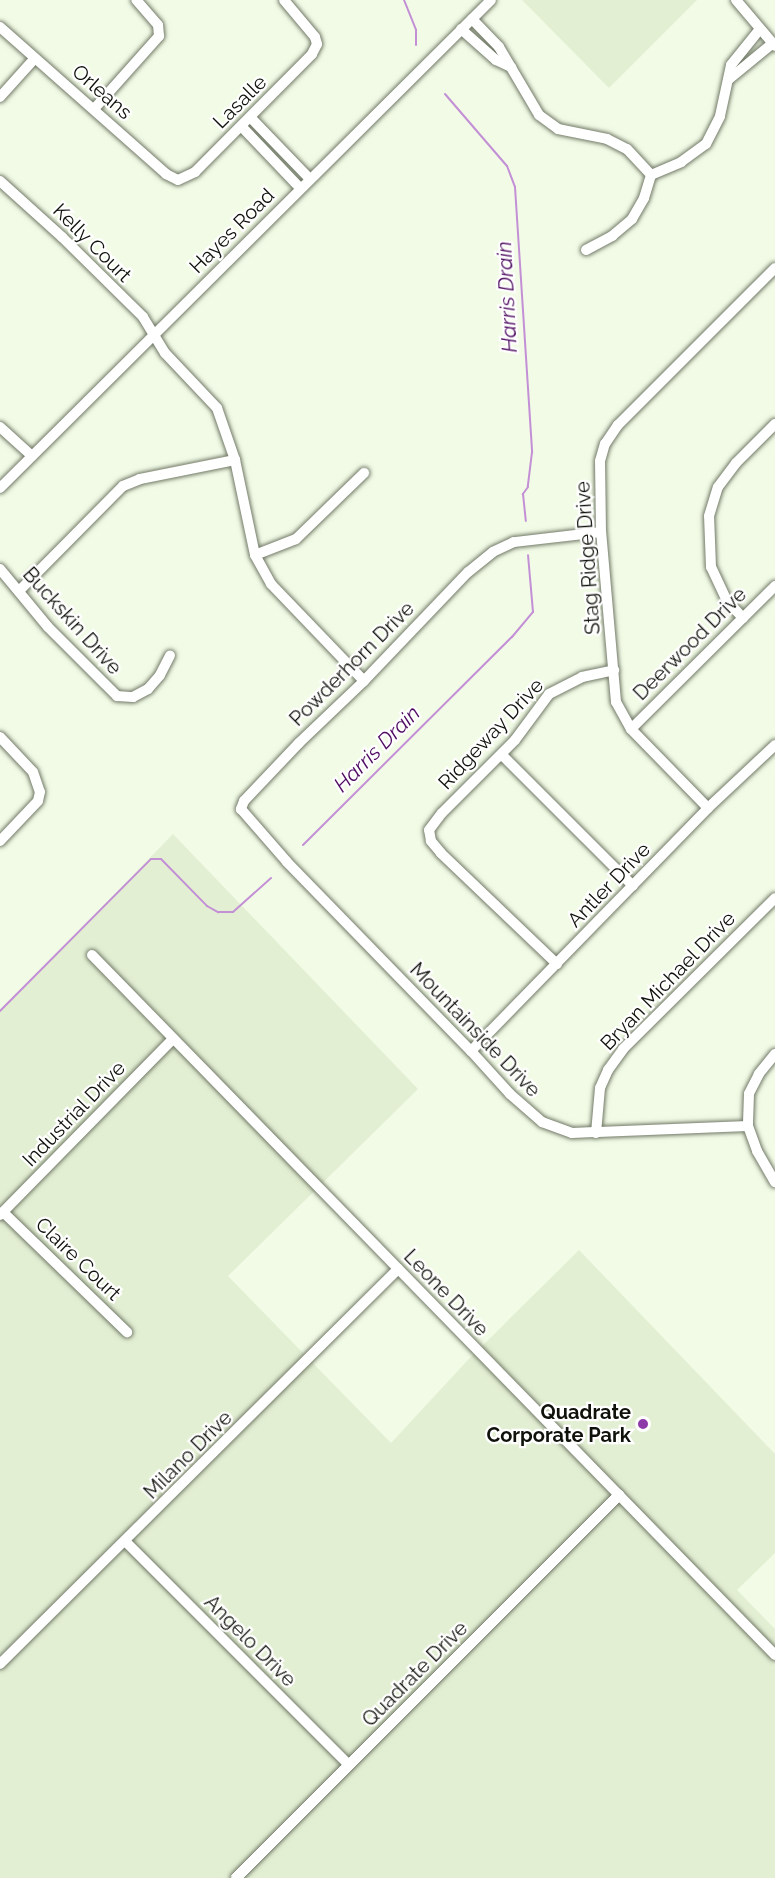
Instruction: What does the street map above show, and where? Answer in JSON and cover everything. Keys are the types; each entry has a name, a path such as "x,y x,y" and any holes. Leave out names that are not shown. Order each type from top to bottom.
{"street":[{"path":"94,109 159,36 158,25 136,0"},
{"name":"Lasalle","path":"181,180 195,172 242,127 308,59 317,44 310,29 284,0"},
{"name":"Hayes Road","path":"0,488 491,0"},
{"path":"728,80 774,45 736,0"},
{"path":"472,18 499,47 539,115 558,129 607,139 627,149 651,175"},
{"name":"Orleans","path":"0,27 166,174 175,180 181,180"},
{"path":"461,29 495,60 511,68"},
{"path":"586,250 612,236 632,219 644,198 651,175 681,162 706,144 720,116 731,64 760,29"},
{"path":"0,97 35,58"},
{"path":"250,118 310,179"},
{"path":"242,127 300,188"},
{"name":"Kelly Court","path":"0,180 62,237 142,317 165,352 217,408 235,460 255,555 271,584 364,681"},
{"name":"Stag Ridge Drive","path":"708,808 630,729 616,702 601,532 600,461 618,425 775,268"},
{"path":"743,618 727,601 711,567 709,516 718,487 730,471 775,424"},
{"path":"0,427 32,456"},
{"path":"20,590 123,486 140,479 235,460"},
{"path":"255,555 296,539 364,473"},
{"name":"Powderhorn Drive","path":"314,889 241,809 244,801 291,751 364,681 468,572 493,552 514,542 601,532"},
{"name":"Buckskin Drive","path":"0,569 20,590 48,627 117,696 133,698 148,689 170,655"},
{"name":"Deerwood Drive","path":"630,729 775,586"},
{"name":"Ridgeway Drive","path":"557,964 441,853 431,841 429,830 432,823 502,754 549,694 582,677 614,670"},
{"path":"0,737 33,772 40,792 38,801 0,841"},
{"name":"Antler Drive","path":"471,1051 708,808 774,749"},
{"path":"502,754 633,886"},
{"name":"Mountainside Drive","path":"314,889 510,1094 542,1122 572,1133 748,1126"},
{"name":"Bryan Michael Drive","path":"596,1133 600,1088 608,1070 623,1048 775,898"},
{"name":"Leone Drive","path":"92,955 775,1656"},
{"name":"Industrial Drive","path":"2,1213 173,1039"},
{"path":"775,1054 759,1074 749,1094 748,1126 757,1151 775,1182"},
{"name":"Claire Court","path":"2,1213 127,1332"},
{"name":"Milano Drive","path":"0,1664 126,1542 398,1269"},
{"name":"Quadrate Drive","path":"236,1878 619,1496"},
{"name":"Angelo Drive","path":"126,1542 349,1765"}],"shaded area":[{"path":"522,0 697,0 609,88"},
{"path":"173,834 418,1089 228,1276 391,1443 466,1362 579,1250 775,1454 775,1553 737,1590 775,1629 775,1878 0,1878 0,1012"}],"waterway":[{"name":"Harris Drain","path":"404,0 416,30 416,45"},
{"name":"Harris Drain","path":"445,94 507,166 515,187 532,452 528,487 523,494 526,521"},
{"name":"Harris Drain","path":"303,845 512,637 533,612 528,555"},
{"name":"Harris Drain","path":"0,1011 151,859 161,859 207,906 218,912 233,912 271,878"}],"place":[{"name":"Quadrate Corporate Park","path":"643,1424"}]}
